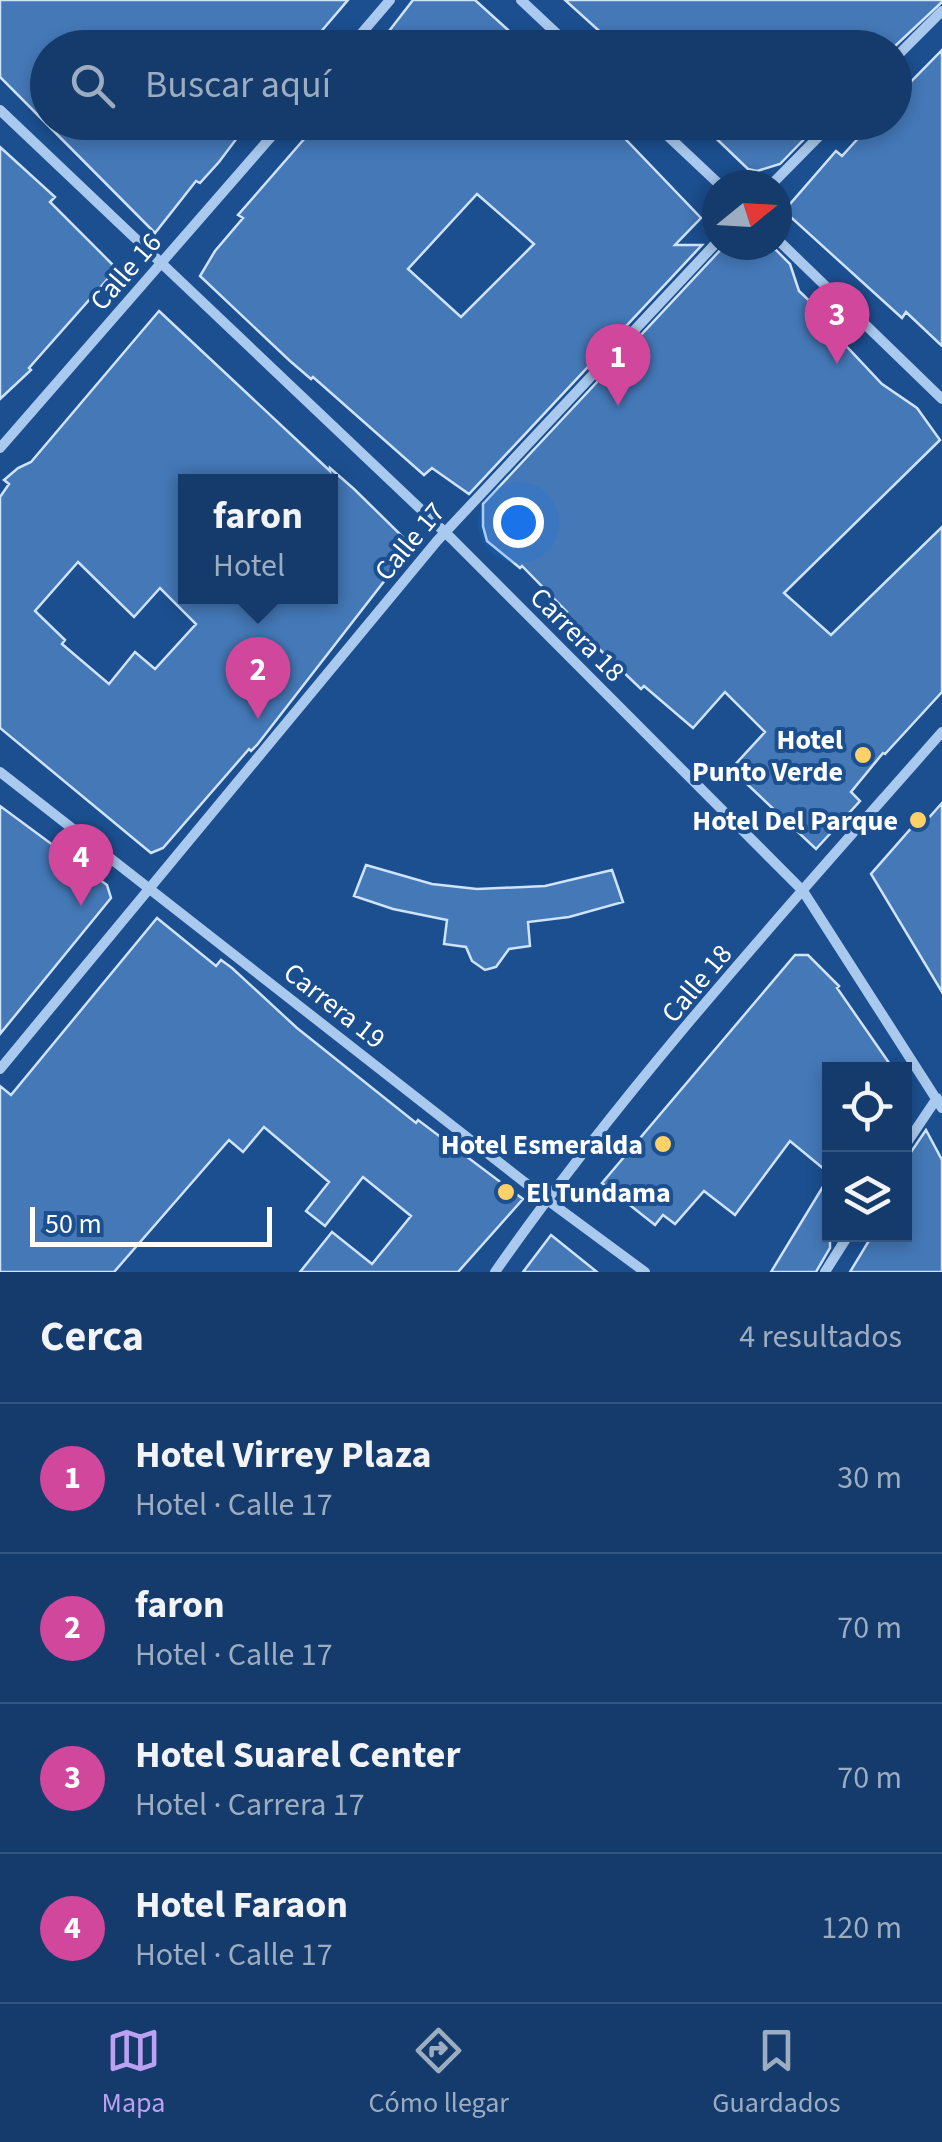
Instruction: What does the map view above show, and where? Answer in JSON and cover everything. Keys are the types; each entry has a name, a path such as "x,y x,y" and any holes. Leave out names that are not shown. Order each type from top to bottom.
{"street":[{"path":"364,30 390,0"},
{"path":"520,0 552,30"},
{"path":"912,42 942,11"},
{"name":"Carrera 18","path":"0,110 30,139"},
{"name":"Carrera 18","path":"31,140 444,532 803,891 939,1103"},
{"name":"Calle 16","path":"0,448 268,140"},
{"path":"672,140 704,170"},
{"path":"786,170 815,140"},
{"path":"792,254 942,399"},
{"name":"Calle 17","path":"0,1069 444,532 702,258"},
{"name":"Calle 18","path":"495,1272 546,1199 803,891 942,732"},
{"name":"Carrera 19","path":"0,772 645,1272"},
{"path":"912,1138 939,1103"},
{"path":"825,1272 844,1242"}],"building":[{"path":"0,0 348,0 322,30 30,30 30,107 0,77"},
{"path":"413,0 475,0 508,30 390,30"},
{"path":"565,0 942,0 912,30 598,30"},
{"path":"942,50 942,346 906,312 902,318 792,218 792,202 836,151 842,156 857,140 912,140 912,81"},
{"path":"63,140 236,140 200,183 196,181 155,233"},
{"path":"303,140 626,140 701,218 675,245 702,245 469,494 432,468 424,475 290,361 200,276 243,218 238,215","holes":["477,194 534,244 461,317 408,269"]},
{"path":"718,140 803,140 780,164 752,170"},
{"path":"0,147 55,197 50,202 112,264 112,274 31,370 0,399"},
{"path":"711,260 786,260 799,291 838,328 835,334 882,384 917,408 940,440 784,593 831,635 942,527 942,692 851,792 860,801 816,849 731,769 765,732 725,692 693,728 644,686 641,689 564,615 567,612 522,566 487,541 483,504"},
{"path":"159,311 337,474 178,474 178,604 338,604 338,475 405,539 406,553 257,745 249,749 163,848 151,853 0,728 0,497 9,484 4,480 31,462","holes":["78,562 134,617 160,588 196,624 155,669 135,652 109,684 62,644 65,640 35,611"]},
{"path":"942,803 942,992 871,874 921,817 925,822"},
{"path":"0,806 107,885 111,898 0,1034"},
{"path":"366,865 432,884 477,889 545,886 612,870 623,902 569,917 528,922 530,946 509,949 496,967 485,970 472,961 466,947 444,944 447,920 354,896"},
{"path":"157,918 216,966 221,960 232,968 297,1028 416,1123 418,1120 523,1199 458,1272 300,1272 332,1232 372,1264 411,1216 363,1177 325,1226 306,1211 329,1182 264,1127 243,1152 229,1140 114,1272 0,1272 0,1086 11,1095"},
{"path":"795,955 808,955 839,986 888,1062 822,1062 822,1167 790,1141 735,1215 704,1191 675,1224 663,1215 655,1225 602,1183"},
{"path":"926,1130 942,1160 942,1272 850,1272 868,1242 912,1242 912,1151"},
{"path":"822,1188 822,1242 830,1242 830,1248 816,1272 771,1272"},
{"path":"551,1235 597,1272 523,1272"}],"place":[{"name":"Hotel Suarel Center","path":"837,364"},
{"name":"Hotel Virrey Plaza","path":"618,406"},
{"name":"faron","path":"258,719"},
{"name":"Hotel Punto Verde","path":"863,755"},
{"name":"Hotel Del Parque","path":"918,820"},
{"name":"Hotel Faraon","path":"81,906"},
{"name":"Hotel Esmeralda","path":"663,1144"},
{"name":"El Tundama","path":"506,1192"}]}
